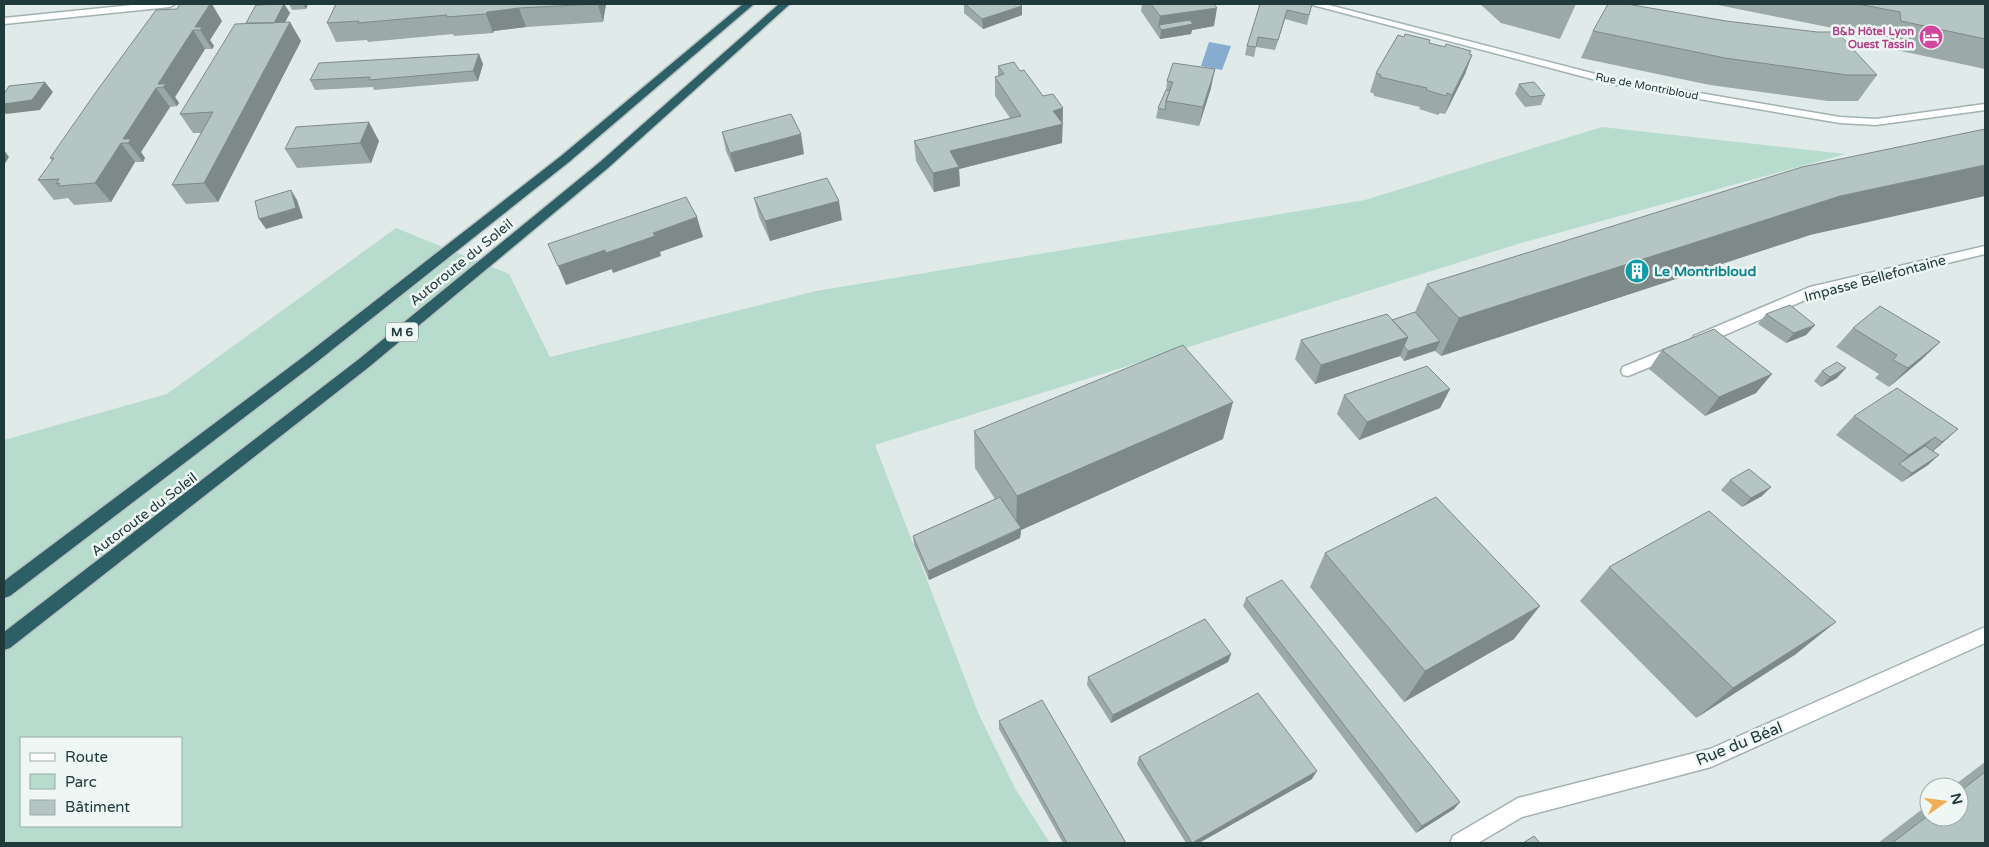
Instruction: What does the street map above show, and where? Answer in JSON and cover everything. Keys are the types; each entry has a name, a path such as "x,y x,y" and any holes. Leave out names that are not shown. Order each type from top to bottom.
{"highway":[{"name":"Autoroute du Soleil","path":"4,590 308,360 565,160 749,4"},
{"name":"Autoroute du Soleil","path":"4,642 214,481 386,345 604,165 785,4"}],"street":[{"path":"4,21 170,4"},
{"name":"Rue de Montribloud","path":"1314,4 1611,82 1840,120 1876,122 1985,107"},
{"name":"Impasse Bellefontaine","path":"1628,371 1815,290 1985,250"},
{"name":"Rue du Béal","path":"1460,843 1518,808 1711,758 1985,635"}],"green space":[{"path":"1602,127 1846,154 1521,243 875,445 979,715 1016,790 1050,843 4,843 4,440 167,394 396,228 509,274 550,357 816,291 1365,200"}],"water":[{"path":"1209,42 1231,46 1222,70 1201,66"}],"building":[{"path":"180,4 210,4 195,27 202,27 200,30 193,30 158,84 166,84 163,87 156,88 123,139 131,139 128,143 121,143 95,183 58,186 60,183 56,184 59,179 38,180 54,158 50,158 156,10 177,9"},
{"path":"284,4 274,23 246,23 256,5"},
{"path":"336,4 597,4 519,8 487,12 486,14 446,17 447,15 358,23 359,21 327,23"},
{"path":"965,4 1020,4 1022,6 982,19"},
{"path":"1151,4 1214,4 1217,8 1160,16"},
{"path":"1260,4 1312,4 1309,15 1287,10 1278,40 1258,37 1256,47 1247,46"},
{"path":"1608,4 1627,4 1726,21 1817,32 1837,32 1877,75 1847,75 1725,58 1593,31"},
{"path":"1858,4 1985,4 1985,39 1901,21 1900,12"},
{"path":"1190,20 1193,24 1161,30 1159,25"},
{"path":"290,22 204,183 172,185 213,112 180,114 235,24"},
{"path":"1405,34 1430,40 1429,43 1445,47 1446,44 1471,51 1469,54 1472,55 1452,95 1447,93 1446,96 1426,90 1427,88 1380,77 1381,75 1376,73 1398,35 1404,37"},
{"path":"479,54 473,71 369,80 370,77 310,80 319,63"},
{"path":"1014,62 1020,71 1024,70 1043,96 1053,94 1063,108 1053,111 1063,124 950,151 959,167 933,173 914,141 1021,116 995,77 1004,74 998,66"},
{"path":"1173,63 1215,69 1203,107 1166,101 1173,82 1167,81"},
{"path":"45,82 32,100 4,104 4,94 9,86"},
{"path":"1534,82 1545,95 1530,97 1519,84"},
{"path":"1166,90 1170,90 1165,110 1158,108"},
{"path":"791,114 801,134 730,153 722,132"},
{"path":"369,122 360,143 285,149 296,127"},
{"path":"1985,129 1985,165 1840,196 1459,318 1427,284 1802,167"},
{"path":"827,178 839,201 765,221 754,198"},
{"path":"291,190 296,208 259,219 255,201"},
{"path":"686,197 697,217 653,233 655,236 606,253 605,250 558,266 548,244"},
{"path":"1790,305 1815,325 1794,333 1766,314"},
{"path":"1880,306 1940,342 1908,368 1893,360 1897,355 1853,328"},
{"path":"1415,312 1440,341 1408,351 1404,346 1408,337 1392,320"},
{"path":"1387,314 1408,337 1321,365 1301,340"},
{"path":"1714,329 1772,374 1719,397 1662,350"},
{"path":"1183,345 1233,402 1017,496 974,431"},
{"path":"1837,362 1846,368 1830,377 1822,371"},
{"path":"1427,366 1450,389 1367,422 1344,395"},
{"path":"1897,388 1958,429 1942,442 1935,437 1909,455 1854,416"},
{"path":"1925,446 1939,455 1912,473 1899,464"},
{"path":"1749,469 1771,487 1751,498 1730,480"},
{"path":"1000,497 1021,528 928,571 913,536"},
{"path":"1436,497 1540,606 1425,671 1325,553"},
{"path":"1709,511 1836,622 1733,688 1609,567"},
{"path":"1282,580 1460,802 1422,826 1246,598"},
{"path":"1205,619 1231,654 1113,715 1088,677"},
{"path":"1258,693 1317,771 1192,843 1139,757"},
{"path":"1042,700 1126,843 1067,843 999,721"},
{"path":"1985,772 1985,843 1892,843 1919,823 1919,827 1969,827 1969,784"},
{"path":"1534,836 1540,843 1523,843"}],"place":[{"name":"B&b Hôtel Lyon Ouest Tassin","path":"1931,37"},
{"name":"Le Montribloud","path":"1637,271"}]}
